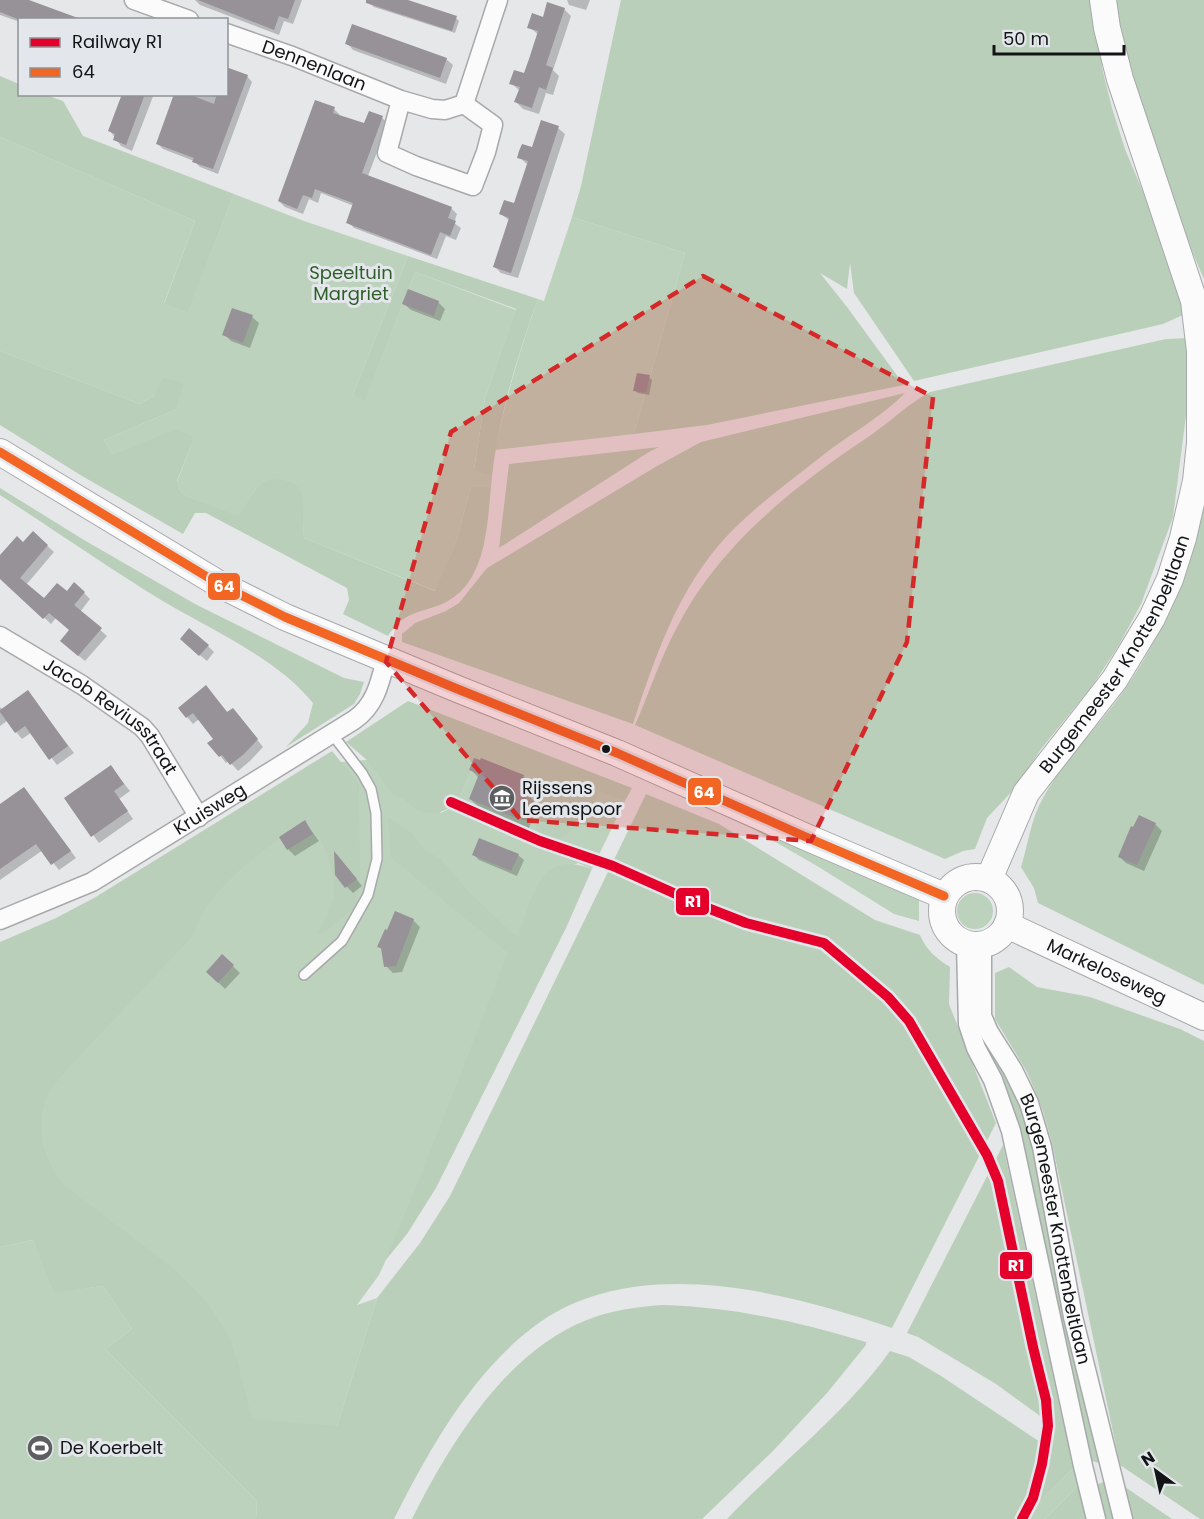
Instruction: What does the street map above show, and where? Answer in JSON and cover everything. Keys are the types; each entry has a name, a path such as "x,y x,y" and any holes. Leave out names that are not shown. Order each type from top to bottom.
{"main road":[{"name":"Burgemeester Knottenbeltlaan","path":"989,879 1026,792 1115,679 1152,618 1170,579 1183,538 1196,481 1200,443 1202,351 1197,317 1188,277 1120,79 1107,28 1103,0"},
{"path":"0,452 219,584 285,617 617,753 945,896"},
{"path":"968,877 989,879 1004,890 1008,898 1010,916 1001,935 974,945 953,937 942,918 945,896 958,881 968,877"},
{"name":"Markeloseweg","path":"1007,925 1204,1017"}],"street":[{"path":"134,0 184,18"},
{"path":"401,100 387,153 473,186 493,125 464,104 498,0"},
{"name":"Dennenlaan","path":"228,34 292,56 401,100 438,110 464,104"},
{"name":"Jacob Reviusstraat","path":"0,636 82,685 142,727 150,736 199,817"},
{"name":"Kruisweg","path":"0,920 92,882 362,715 380,686 386,659"},
{"name":"Burgemeester Knottenbeltlaan","path":"974,945 968,1024 976,1047 993,1080 1008,1122 1096,1519"},
{"name":"Burgemeester Knottenbeltlaan","path":"974,945 982,1016 1029,1103 1042,1147 1073,1317 1123,1519"}],"lane":[{"path":"304,975 342,941 368,895 377,859 376,813 371,789 362,773 332,734"}],"highlighted area":[{"path":"703,276 933,397 907,642 811,841 521,820 386,662 451,432"}],"green space":[{"path":"621,0 1096,0 1102,68 1112,108 1125,149 1156,223 1185,314 1163,324 914,381 854,293 850,263 847,289 820,273 904,385 707,425 634,434 685,253 572,217 581,186"},
{"path":"1116,0 1204,0 1204,279 1162,182 1138,117 1117,20"},
{"path":"0,76 18,84 18,96 49,96 63,101 83,136 234,194 188,312 164,304 195,221 0,137"},
{"name":"Speeltuin Margriet","path":"0,137 195,221 164,303 188,311 234,194 304,221 408,256 353,395 365,400 415,272 516,310 485,398 474,469 492,477 491,487 471,487 456,542 436,591 304,538 303,507 256,489 238,517 184,495 177,482 191,445 112,456 104,440 175,410 155,395 140,404 0,351"},
{"path":"572,217 685,253 634,434 495,450 525,336 538,299 544,301"},
{"path":"408,256 538,299 510,386 499,431 492,477 474,470 485,398 516,309 415,272 365,401 353,395"},
{"path":"1190,338 1188,400 1173,517 1141,604 1119,645 1093,685 1041,749 1017,786 987,818 975,849 963,851 945,859 635,725 676,629 714,570 736,544 814,475 915,401 930,392 1166,339"},
{"path":"0,351 140,404 155,395 162,378 180,381 184,385 175,410 104,440 112,455 176,429 192,436 191,445 177,481 184,495 238,516 253,493 264,482 280,479 290,482 298,487 302,495 304,538 435,591 456,542 471,487 491,487 485,537 476,569 468,583 457,595 442,604 406,618 388,636 343,614 349,600 347,588 206,513 195,513 183,534 82,476 0,425"},
{"path":"905,393 886,410 832,448 761,504 728,535 710,556 695,577 670,624 633,724 402,642 402,634 415,623 446,611 459,603 487,568 701,442"},
{"path":"659,447 649,452 499,548 509,464"},
{"path":"0,488 195,604 344,678 364,682 360,694 354,704 286,747 308,723 313,703 299,688 245,647 145,590 0,495"},
{"path":"1204,501 1204,985 1038,903 1034,888 1021,867 1035,814 1051,785 1067,761 1129,684 1157,635 1182,580 1199,526"},
{"path":"408,701 632,788 625,801 599,791 592,808 582,822 552,842 537,831 534,819 537,799 471,772 456,805 436,814 418,811 403,799 394,796 368,761 346,742"},
{"path":"332,751 359,784 360,878 356,907 325,932 316,935 334,897 333,874 321,839 301,825 288,833 260,853 222,888 202,914 193,936 56,1082 50,1091 42,1115 41,1128 45,1152 56,1175 64,1185 173,1268 206,1301 228,1334 252,1419 337,1426 377,1298 420,1243 450,1196 646,794 719,824 875,920 920,935 932,954 950,967 949,1004 996,1123 892,1328 850,1314 757,1291 709,1285 661,1284 615,1290 571,1304 532,1328 489,1368 470,1391 437,1441 394,1519 256,1519 257,1501 105,1349 132,1329 103,1286 54,1293 33,1240 0,1247 0,942 56,918 94,898"},
{"path":"378,759 441,813 456,805 471,772 537,799 534,821 537,831 545,840 595,801 599,790 625,801 592,869 578,863 567,867 379,1275 357,1305 377,1298 337,1426 327,1429 233,1418 16,1172 62,961 341,762"},
{"path":"729,815 919,899 919,921 894,914"},
{"path":"388,817 413,834 426,851 441,859 467,890 518,936 540,880 549,871 560,865 574,864 592,869 566,928 436,1188 407,1234 385,1261 508,953 391,858"},
{"path":"975,893 988,898 993,911 988,924 975,929 962,924 957,911 962,898"},
{"path":"1009,967 1037,987 1090,997 1180,1029 1204,1041 1204,1519 1200,1519 1120,1465 1052,1143 1042,1108 1027,1072 995,1019 995,973"},
{"path":"977,1025 1027,1113 1102,1464 1085,1459 985,1047"},
{"path":"1003,1145 1073,1468 1023,1519 727,1519 854,1395 890,1351 909,1357 941,1376 1040,1442 1051,1424 996,1384 918,1337 907,1333"},
{"name":"De Koerbelt","path":"33,1240 55,1292 103,1286 132,1329 105,1349 257,1501 256,1519 0,1519 0,1247"},
{"path":"663,1305 715,1309 766,1317 866,1342 866,1345 827,1393 773,1451 702,1519 412,1519 462,1432 506,1377 531,1354 558,1334 587,1320 624,1310"},
{"path":"1073,1468 1078,1486 1045,1519 1023,1519"},
{"path":"1107,1481 1118,1519 1101,1519 1092,1486"},
{"path":"1078,1486 1087,1519 1045,1519"},
{"path":"1125,1487 1172,1519 1133,1519"}],"building":[{"path":"0,0 29,0 78,18 18,19 0,12"},
{"path":"198,0 295,0 288,19 279,16 274,30"},
{"path":"366,0 408,0 457,16 452,31 366,3"},
{"path":"547,2 565,8 546,65 553,68 546,90 539,87 532,108 514,102 520,87 509,84 514,70 524,73 529,59 538,31 527,28 532,13 543,17"},
{"path":"352,24 447,58 440,78 345,44"},
{"path":"228,68 248,75 213,169 192,162 194,158 156,144 173,96 193,96 214,104 216,96 228,96"},
{"path":"121,96 144,96 126,145 113,140 115,134 108,131"},
{"path":"315,100 335,107 333,113 364,123 369,111 383,116 362,173 452,207 448,218 456,221 450,236 440,232 431,255 346,223 353,203 315,189 312,198 303,195 297,209 278,201"},
{"path":"541,120 559,126 511,273 493,267 509,218 499,214 504,200 514,203 528,161 517,158 519,151 522,144 532,147"},
{"path":"408,289 439,301 434,316 402,304"},
{"path":"232,308 253,315 243,343 222,335"},
{"path":"637,373 650,375 646,393 633,391"},
{"path":"33,531 48,545 20,578 44,598 57,583 67,591 74,582 85,592 74,605 102,628 78,656 60,641 69,630 49,613 43,619 0,579 0,555 17,536 23,542"},
{"path":"189,628 209,645 199,656 180,639"},
{"path":"206,685 227,712 233,708 258,739 230,765 222,755 219,757 207,743 213,739 193,713 186,718 178,708"},
{"path":"28,690 68,746 49,760 25,726 15,733 0,712"},
{"path":"474,758 480,760 481,758 524,775 519,789 528,793 518,819 469,799 479,774 469,770"},
{"path":"111,765 124,784 114,791 128,811 91,837 64,798"},
{"path":"24,787 71,851 51,865 36,844 0,869 0,804"},
{"path":"1139,815 1156,823 1137,865 1118,857 1131,826 1133,827"},
{"path":"305,820 313,834 287,850 279,837"},
{"path":"479,838 519,854 511,871 472,855"},
{"path":"334,851 357,879 345,888 335,875"},
{"path":"395,911 414,919 396,966 384,967 381,948 377,947"},
{"path":"222,954 234,965 218,983 206,972"}],"rail line":[{"name":"R1","path":"451,802 540,841 613,866 746,923 824,943 888,997 909,1021 987,1155 998,1181 1046,1400 1048,1426 1042,1464 1033,1498 1022,1519"}],"transit line":[{"name":"64","path":"0,452 219,584 285,617 617,753 944,896"}],"place":[{"name":"Rijssens Leemspoor","path":"502,798"},
{"name":"De Koerbelt","path":"40,1448"}]}
